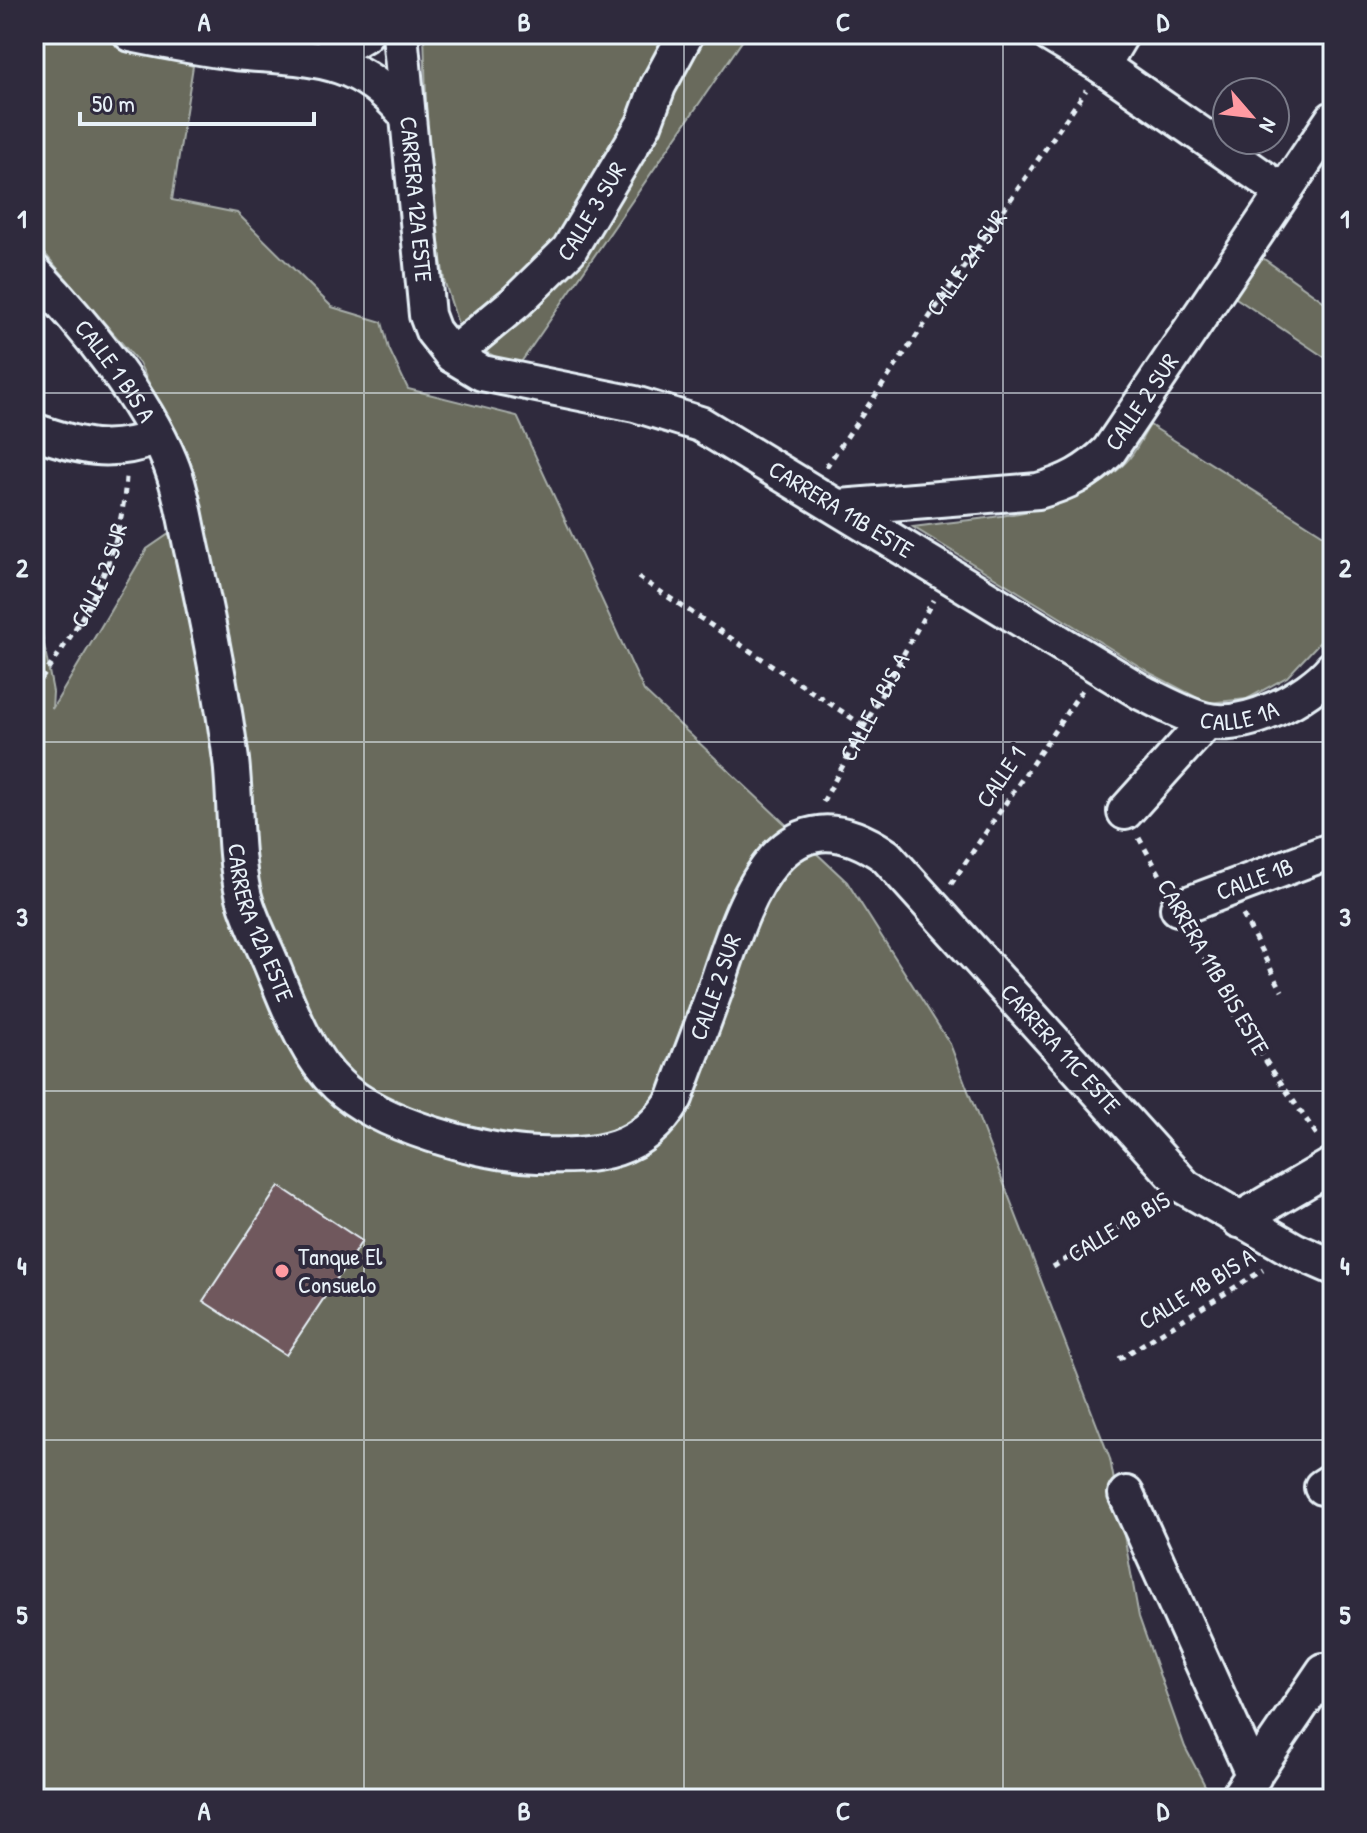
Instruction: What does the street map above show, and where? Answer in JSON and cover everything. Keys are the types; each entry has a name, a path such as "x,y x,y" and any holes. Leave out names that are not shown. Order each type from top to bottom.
{"street":[{"path":"131,34 231,51 323,59 369,78 406,114"},
{"path":"323,59 365,34"},
{"name":"CARRERA 12A ESTE","path":"400,34 427,315 433,331 452,355"},
{"name":"CALLE 3 SUR","path":"452,355 516,302 569,250 644,124 658,86 686,34"},
{"path":"1049,34 1102,66 1282,191"},
{"path":"1102,66 1121,34"},
{"name":"CALLE 2 SUR","path":"840,507 1038,491 1058,486 1094,465 1109,451 1333,119"},
{"name":"CALLE 1 BIS A","path":"34,272 133,395 141,443"},
{"name":"CARRERA 11B ESTE","path":"452,355 498,378 635,404 700,424 1141,692 1207,721"},
{"path":"34,431 100,449 141,443"},
{"name":"CARRERA 12A ESTE","path":"141,443 169,461 206,611 230,758 243,893 288,1005 313,1054 337,1085 369,1108 433,1134 524,1155 593,1153 637,1141"},
{"name":"CALLE 1A","path":"1125,812 1207,721 1241,718 1273,709 1313,687 1333,668"},
{"name":"CARRERA 11C ESTE","path":"801,841 837,835 871,846 886,856 935,908 983,967 1185,1187 1294,1250 1333,1267"},
{"name":"CALLE 2 SUR","path":"637,1141 652,1130 675,1098 730,940 756,882 787,846 801,841"},
{"name":"CALLE 1B","path":"1178,908 1333,850"},
{"path":"1239,1220 1329,1156"},
{"path":"1126,1494 1246,1788"},
{"path":"1246,1788 1324,1671"}],"path":[{"name":"CALLE 2A SUR","path":"810,490 1102,66"},
{"name":"CALLE 2 SUR","path":"34,689 81,624 109,564 141,443"},
{"name":"CALLE 1 BIS A","path":"801,841 948,574"},
{"path":"638,577 864,726"},
{"name":"CALLE 1","path":"935,908 1098,666"},
{"name":"CARRERA 11B BIS ESTE","path":"1125,812 1236,1018 1329,1156"},
{"path":"1231,888 1282,991"},
{"name":"CALLE 1B BIS","path":"1053,1267 1185,1187"},
{"name":"CALLE 1B BIS A","path":"1119,1359 1294,1250"}],"green space":[{"path":"34,34 85,34 193,66 172,200 237,213 332,307 382,322 389,349 408,389 517,416 644,691 847,882 950,1044 1110,1459 1139,1617 1185,1747 1212,1799 34,1799 34,592 53,692 52,709 147,549 192,518 178,441 139,363 34,241"},
{"path":"424,34 747,34 517,368 488,353 459,327 444,280 428,164"},
{"path":"1260,256 1333,308 1333,363 1233,296"},
{"path":"1150,425 1333,541 1333,628 1287,677 1247,699 1207,703 1152,674 913,527 1027,511 1080,494 1126,462"}],"building":[{"name":"Tanque El Consuelo","path":"279,1186 362,1241 286,1355 203,1301"}],"place":[{"name":"Tanque El Consuelo","path":"282,1271"}]}
